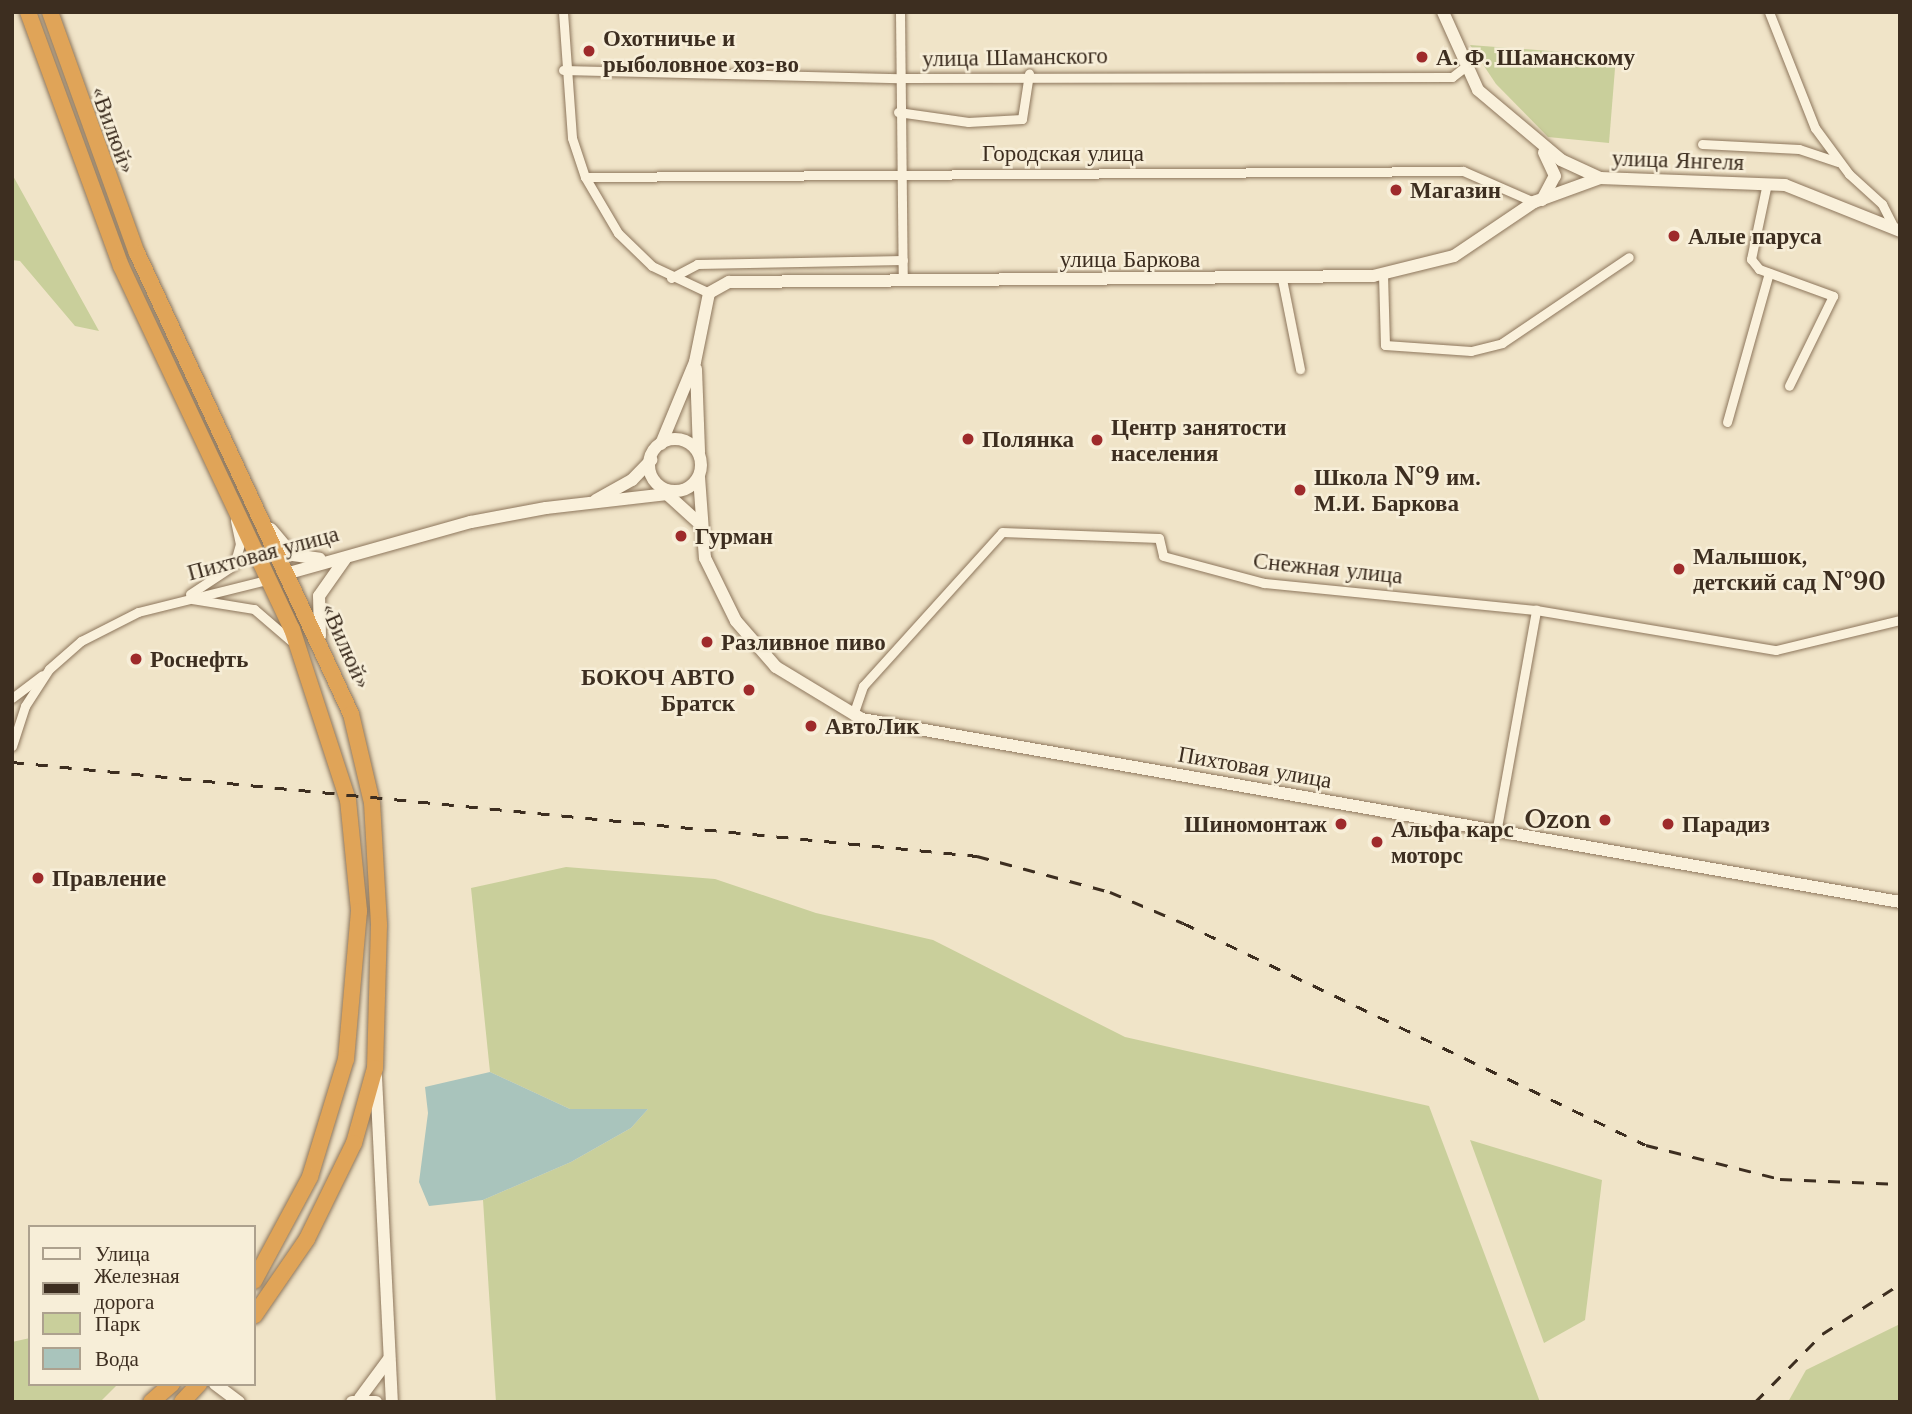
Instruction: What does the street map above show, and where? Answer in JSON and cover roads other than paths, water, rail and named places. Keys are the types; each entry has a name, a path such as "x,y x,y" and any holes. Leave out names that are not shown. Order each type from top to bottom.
{"highway":[{"name":"«Вилюй»","path":"27,12 100,216 270,579 303,660 348,800 359,911 357,981 346,1059 310,1177 256,1277"},
{"name":"«Вилюй»","path":"50,12 137,253 289,573 351,714 372,803 379,925 375,1068 354,1143 313,1227 256,1313"},
{"name":"Пихтовая улица","path":"270,579 289,573"},
{"path":"151,1402 170,1386"},
{"path":"182,1402 197,1386"}],"main road":[{"name":"улица Янгеля","path":"1443,12 1465,67 1478,90 1538,145 1600,178 1767,183 1805,190 1897,230"},
{"path":"1538,145 1555,176 1538,201"},
{"name":"улица Баркова","path":"709,293 744,280 1282,279 1383,274 1473,247 1538,201 1600,178"},
{"path":"695,362 699,477 667,494 651,480 651,459 661,444 695,362 709,293"},
{"path":"661,444 684,438 699,456"},
{"name":"Пихтовая улица","path":"589,503 632,480 651,459"},
{"name":"Пихтовая улица","path":"699,477 701,527 717,590 747,636 793,680 853,715 1496,833 1900,902"},
{"name":"Пихтовая улица","path":"289,573 352,553 510,513 667,494 685,505 701,527"},
{"path":"263,518 293,555 318,560 352,553"},
{"path":"322,646 319,596 352,553"},
{"path":"375,1068 392,1402"},
{"path":"356,1400 390,1358"},
{"path":"218,1386 239,1402"},
{"path":"356,1400 376,1402"}],"street":[{"path":"563,12 563,71 572,138 585,177 618,233 671,278 709,293"},
{"path":"900,12 898,173 903,281"},
{"path":"1769,12 1815,128 1840,163 1882,204 1897,230"},
{"name":"улица Шаманского","path":"563,71 899,79 1029,74 1452,77 1465,67"},
{"path":"898,111 968,122 1023,120 1029,74"},
{"path":"1702,144 1799,149 1840,163"},
{"name":"Городская улица","path":"585,177 1463,171 1538,201"},
{"path":"1767,183 1751,259 1769,273 1833,296 1789,386"},
{"path":"1383,274 1385,345 1471,351 1502,343 1629,257"},
{"path":"671,278 697,264 903,260"},
{"path":"1727,422 1769,273"},
{"path":"1282,279 1300,369"},
{"path":"183,598 228,572 240,554 229,494"},
{"name":"Снежная улица","path":"853,715 863,686 1002,532 1159,538 1163,556 1264,583 1536,611 1776,650 1900,620"},
{"name":"Пихтовая улица","path":"12,744 25,706 49,669 108,626 183,598 270,579"},
{"path":"183,598 266,615 303,660"},
{"path":"1496,833 1536,611"},
{"path":"12,698 49,669"}],"water":[{"path":"490,1072 570,1109 648,1109 631,1128 571,1162 483,1200 429,1206 419,1182 428,1113 425,1087"}],"railway":[{"path":"12,762 977,856 1110,892 1183,923 1646,1145 1780,1179 1900,1184"},
{"path":"1755,1402 1822,1334 1900,1284"}],"place":[{"name":"Охотничье и рыболовное хоз-во","path":"589,51"},
{"name":"А. Ф. Шаманскому","path":"1422,57"},
{"name":"Магазин","path":"1396,190"},
{"name":"Алые паруса","path":"1674,236"},
{"name":"Полянка","path":"968,439"},
{"name":"Центр занятости населения","path":"1097,440"},
{"name":"Школа №9 им. М.И. Баркова","path":"1300,490"},
{"name":"Гурман","path":"681,536"},
{"name":"Малышок, детский сад №90","path":"1679,569"},
{"name":"Разливное пиво","path":"707,642"},
{"name":"Роснефть","path":"136,659"},
{"name":"БОКОЧ АВТО Братск","path":"749,690"},
{"name":"АвтоЛик","path":"811,726"},
{"name":"Ozon","path":"1605,820"},
{"name":"Шиномонтаж","path":"1341,824"},
{"name":"Парадиз","path":"1668,824"},
{"name":"Альфа карс моторс","path":"1377,842"},
{"name":"Правление","path":"38,878"}]}
